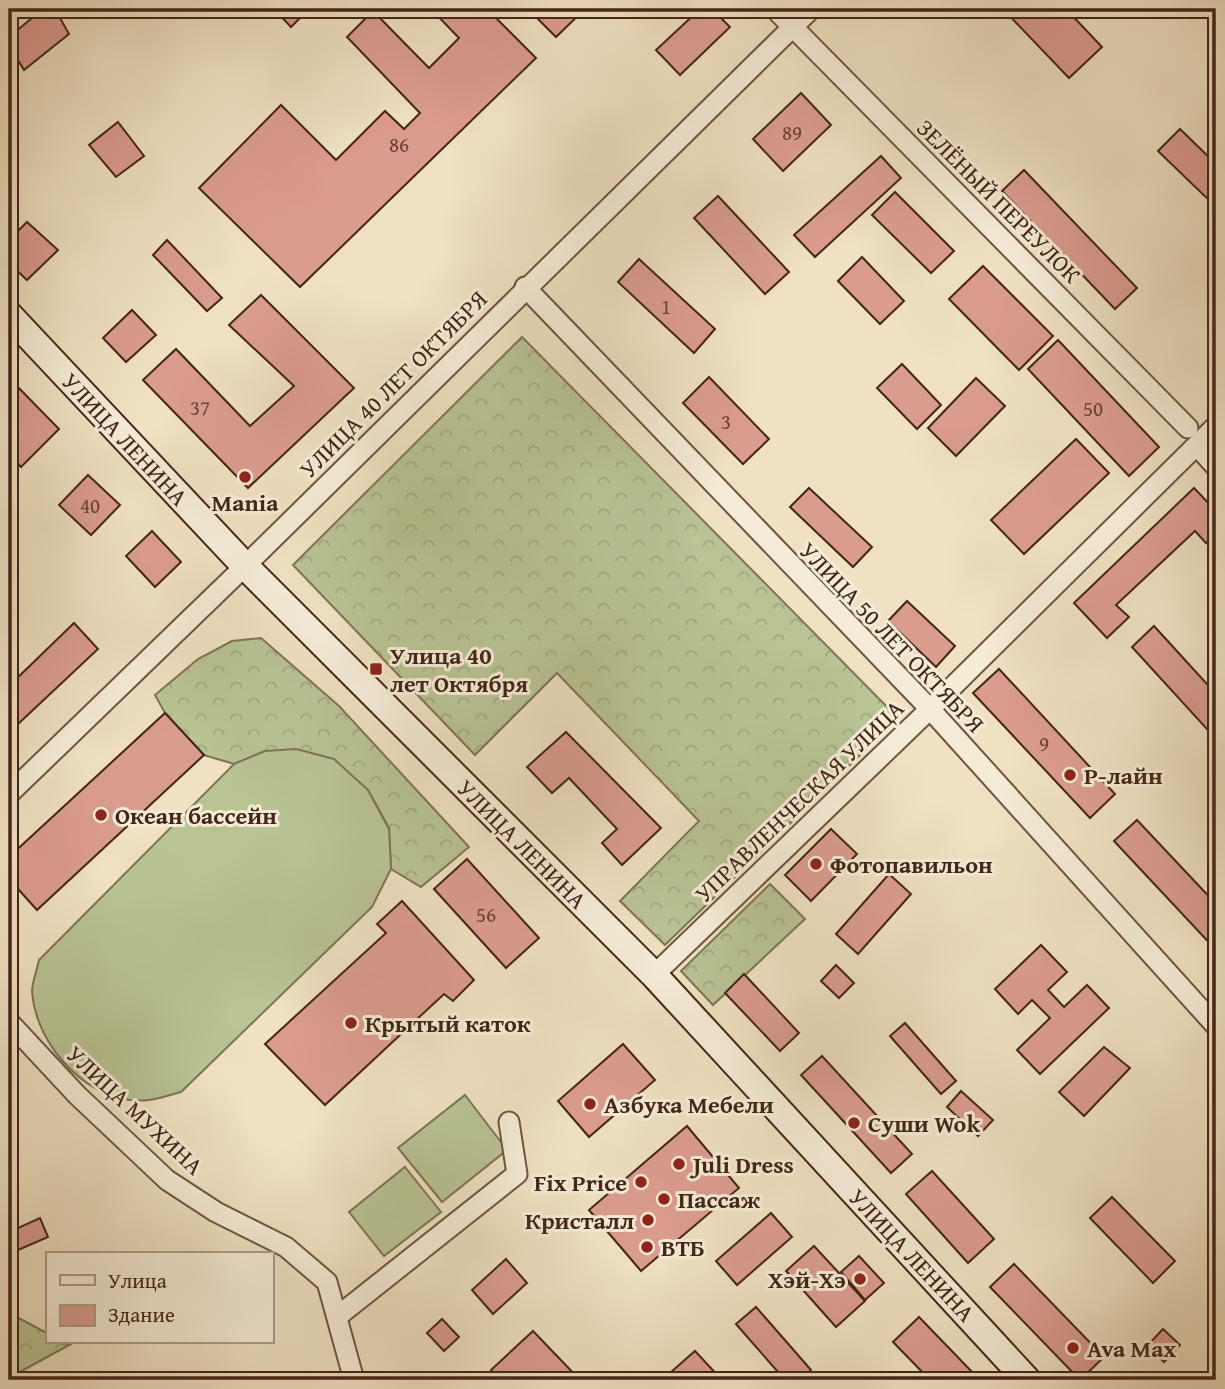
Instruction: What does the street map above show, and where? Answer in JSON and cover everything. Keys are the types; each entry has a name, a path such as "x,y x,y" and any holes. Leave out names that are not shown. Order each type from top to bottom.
{"main road":[{"name":"УЛИЦА ЛЕНИНА","path":"9,315 245,566 654,975 1027,1380"}],"street":[{"name":"ЗЕЛЁНЫЙ ПЕРЕУЛОК","path":"775,9 1188,428"},
{"name":"УЛИЦА 40 ЛЕТ ОКТЯБРЯ","path":"9,794 245,566 525,287 811,9"},
{"name":"УЛИЦА 50 ЛЕТ ОКТЯБРЯ","path":"525,287 930,709 1216,1027"},
{"name":"УПРАВЛЕНЧЕСКАЯ УЛИЦА","path":"654,975 930,709 1216,426"},
{"path":"1197,446 1216,467"},
{"name":"УЛИЦА МУХИНА","path":"9,1022 78,1095 167,1180 216,1212 286,1247 327,1282 354,1380"},
{"path":"338,1316 517,1174 509,1122"}],"green space":[{"path":"522,337 898,718 665,945 620,901 699,821 557,673 475,755 293,565"},
{"path":"261,638 339,706 469,847 421,887 391,869 389,828 368,790 265,751 234,764 204,755 165,713 155,695 198,659 232,641"},
{"path":"296,749 334,759 368,790 389,829 391,869 372,907 181,1092 153,1099 127,1100 107,1094 88,1083 70,1069 55,1052 36,1013 32,988 39,960 234,764 265,751"},
{"path":"770,884 805,919 713,1005 681,971"},
{"path":"465,1095 507,1150 442,1202 398,1148"},
{"path":"405,1167 441,1212 384,1256 349,1212"},
{"path":"9,1313 46,1332 46,1344 71,1344 9,1378"}],"building":[{"path":"43,9 55,9 69,34 24,70 9,46 9,37"},
{"path":"274,9 309,9 291,27"},
{"path":"431,9 487,9 536,58 300,287 199,188 281,105 336,160 385,111 404,129 420,113 347,37 373,11 429,68 459,38"},
{"path":"528,9 585,9 556,37"},
{"path":"700,9 712,9 730,27 680,75 656,50"},
{"path":"1003,9 1066,9 1102,47 1069,78"},
{"path":"1201,9 1216,9 1216,24"},
{"path":"801,93 831,125 783,171 753,139"},
{"path":"118,122 144,156 116,177 89,145"},
{"path":"1180,129 1216,164 1216,207 1158,151"},
{"path":"881,156 901,178 815,257 794,235"},
{"path":"1024,170 1137,288 1115,309 1002,191"},
{"path":"895,192 954,251 931,273 872,215"},
{"path":"718,196 789,272 765,294 694,218"},
{"path":"27,222 58,250 27,280 9,263 9,240"},
{"path":"167,240 222,298 207,311 153,255"},
{"path":"862,257 904,301 880,324 838,281"},
{"path":"639,259 715,329 694,353 618,282"},
{"path":"983,266 1053,336 1019,370 949,299"},
{"path":"261,295 354,388 248,488 143,380 176,349 250,426 294,386 229,325"},
{"path":"132,310 156,335 126,362 103,338"},
{"path":"1058,340 1159,447 1129,476 1028,369"},
{"path":"902,364 941,405 917,429 877,388"},
{"path":"709,377 769,439 743,464 683,403"},
{"path":"9,378 59,429 21,467 9,454"},
{"path":"976,378 1005,406 956,456 928,428"},
{"path":"1076,439 1109,473 1024,554 991,520"},
{"path":"88,475 120,505 91,535 59,505"},
{"path":"809,488 872,547 853,567 790,507"},
{"path":"1194,488 1216,511 1216,534 1206,543 1195,531 1116,605 1129,617 1107,638 1074,603"},
{"path":"152,531 181,562 155,587 126,556"},
{"path":"907,601 955,646 936,667 888,621"},
{"path":"74,623 98,649 17,725 9,715 9,686"},
{"path":"1154,626 1216,694 1216,739 1132,647"},
{"path":"999,669 1115,794 1090,818 973,693"},
{"path":"165,713 204,755 37,910 9,879 9,857"},
{"path":"566,732 661,828 622,865 602,843 617,829 569,778 552,793 527,767"},
{"path":"1137,820 1216,904 1216,950 1114,841"},
{"path":"831,829 857,854 811,901 785,875"},
{"path":"467,859 539,938 506,968 434,889"},
{"path":"889,874 911,894 858,954 836,934"},
{"name":"Крытый каток","path":"402,901 474,980 453,1001 444,994 325,1105 265,1044 386,933 377,924"},
{"path":"1041,945 1067,972 1048,990 1064,1007 1087,985 1109,1008 1040,1074 1017,1050 1050,1018 1032,1000 1018,1014 995,989"},
{"path":"836,965 854,983 839,998 821,981"},
{"path":"744,974 799,1033 780,1051 725,993"},
{"path":"905,1023 956,1081 941,1094 890,1036"},
{"path":"623,1044 655,1080 589,1137 558,1101"},
{"path":"1104,1047 1130,1068 1084,1116 1059,1092"},
{"path":"822,1056 912,1154 891,1173 801,1075"},
{"path":"961,1091 993,1120 978,1136 947,1107"},
{"name":"Пассаж","path":"687,1126 739,1188 641,1271 589,1210"},
{"path":"932,1171 994,1239 968,1263 906,1194"},
{"path":"1112,1197 1175,1261 1153,1283 1090,1218"},
{"path":"771,1213 792,1237 737,1285 716,1261"},
{"path":"40,1218 48,1237 11,1253 9,1232"},
{"path":"814,1246 865,1301 836,1327 786,1271"},
{"path":"859,1256 884,1283 865,1300 841,1272"},
{"path":"506,1259 527,1283 493,1314 472,1290"},
{"path":"1014,1264 1104,1357 1080,1380 990,1287"},
{"path":"756,1307 811,1370 799,1380 785,1380 736,1324"},
{"path":"919,1317 976,1376 972,1380 930,1380 893,1342"},
{"path":"442,1319 459,1337 444,1351 427,1333"},
{"path":"1163,1329 1180,1345 1164,1362 1147,1346"},
{"path":"533,1331 580,1380 501,1380 491,1370"},
{"path":"695,1351 722,1380 679,1380 671,1372"}],"place":[{"name":"Mania","path":"245,477"},
{"name":"Улица 40 лет Октября","path":"376,669"},
{"name":"Р-лайн","path":"1070,775"},
{"name":"Океан бассейн","path":"101,815"},
{"name":"Фотопавильон","path":"816,864"},
{"name":"Крытый каток","path":"351,1023"},
{"name":"Азбука Мебели","path":"590,1104"},
{"name":"Суши Wok","path":"854,1123"},
{"name":"Juli Dress","path":"679,1164"},
{"name":"Fix Price","path":"641,1182"},
{"name":"Пассаж","path":"664,1199"},
{"name":"Кристалл","path":"648,1220"},
{"name":"ВТБ","path":"647,1247"},
{"name":"Хэй-Хэ","path":"860,1279"},
{"name":"Ava Max","path":"1073,1348"}]}
